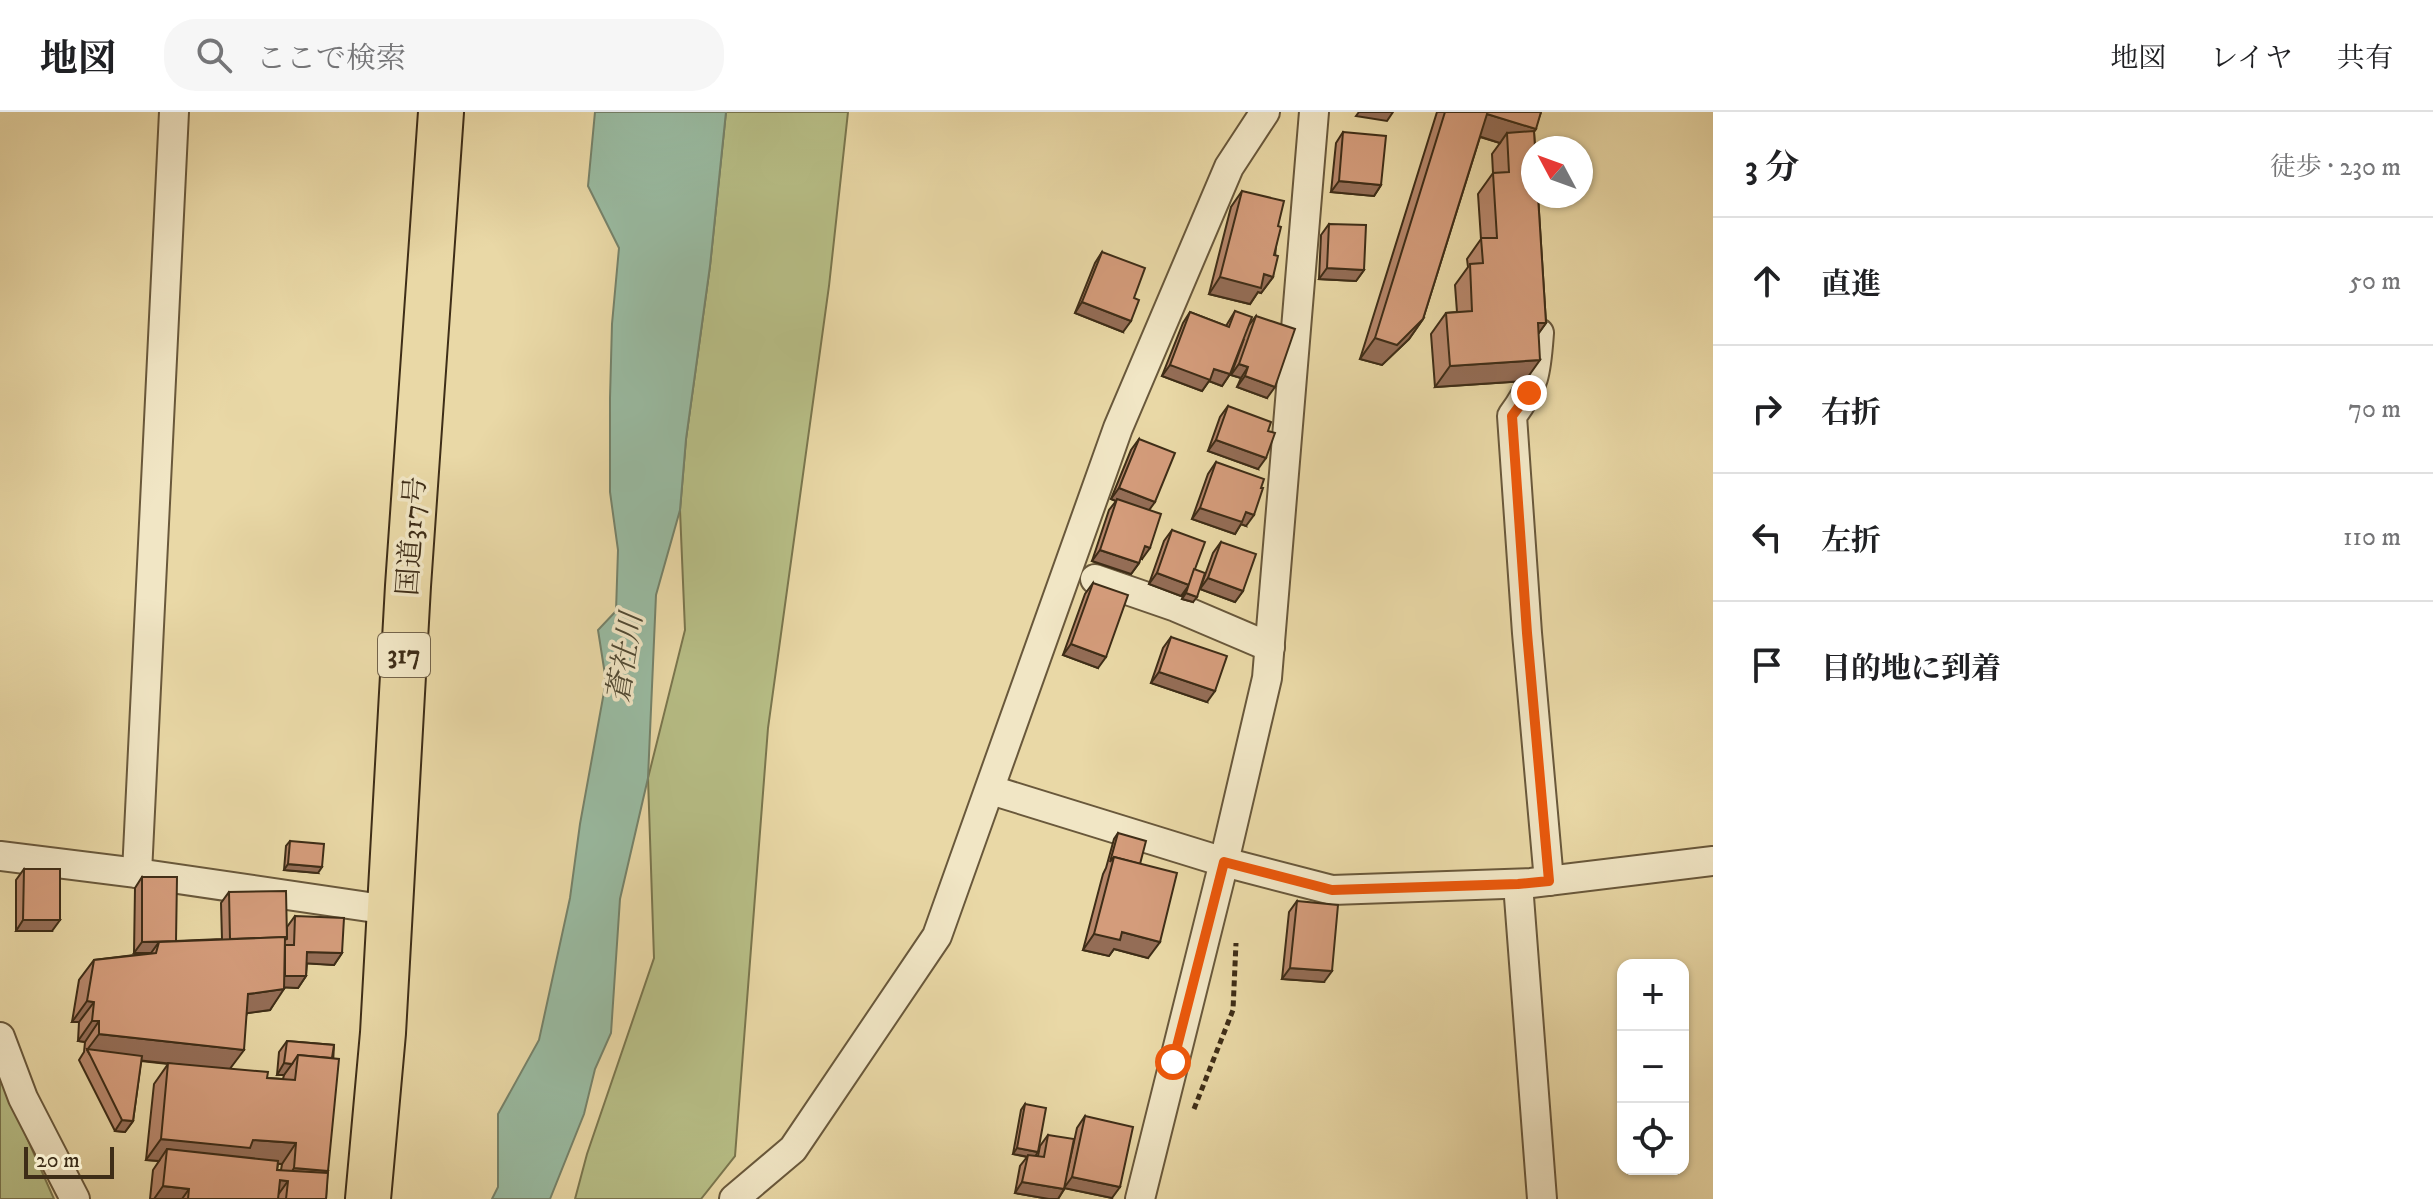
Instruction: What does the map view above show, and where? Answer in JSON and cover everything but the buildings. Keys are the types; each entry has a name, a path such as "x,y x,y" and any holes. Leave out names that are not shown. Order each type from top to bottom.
{"highway":[{"name":"国道317号","path":"368,1199 383,1033 408,586 441,112"}],"street":[{"path":"137,873 174,112"},
{"path":"734,1199 793,1149 937,936 1118,428 1229,167 1265,112"},
{"path":"1140,1199 1267,678 1314,112"},
{"path":"1539,333 1536,370 1529,393 1512,416 1549,881"},
{"path":"1095,579 1176,607 1270,647"},
{"path":"991,790 1224,862 1332,890 1518,884 1713,861"},
{"path":"0,856 389,910"},
{"path":"1518,884 1542,1199"},
{"path":"0,1037 23,1098 75,1199"}],"shaded area":[{"path":"726,112 848,112 829,286 768,728 735,1156 701,1199 575,1199 587,1154 654,958 648,778 685,630 680,510"},
{"path":"0,1077 54,1199 0,1199"}],"water":[{"name":"蒼社川","path":"595,112 726,112 680,510 656,595 648,778 620,899 611,1033 595,1069 584,1114 550,1199 492,1199 498,1187 498,1114 539,1040 570,898 606,681 598,630 616,611 618,550 610,492 610,398 612,324 619,248 588,186"}],"route":[{"path":"1173,1062 1224,862 1332,890 1549,881 1512,416 1529,393"}]}
